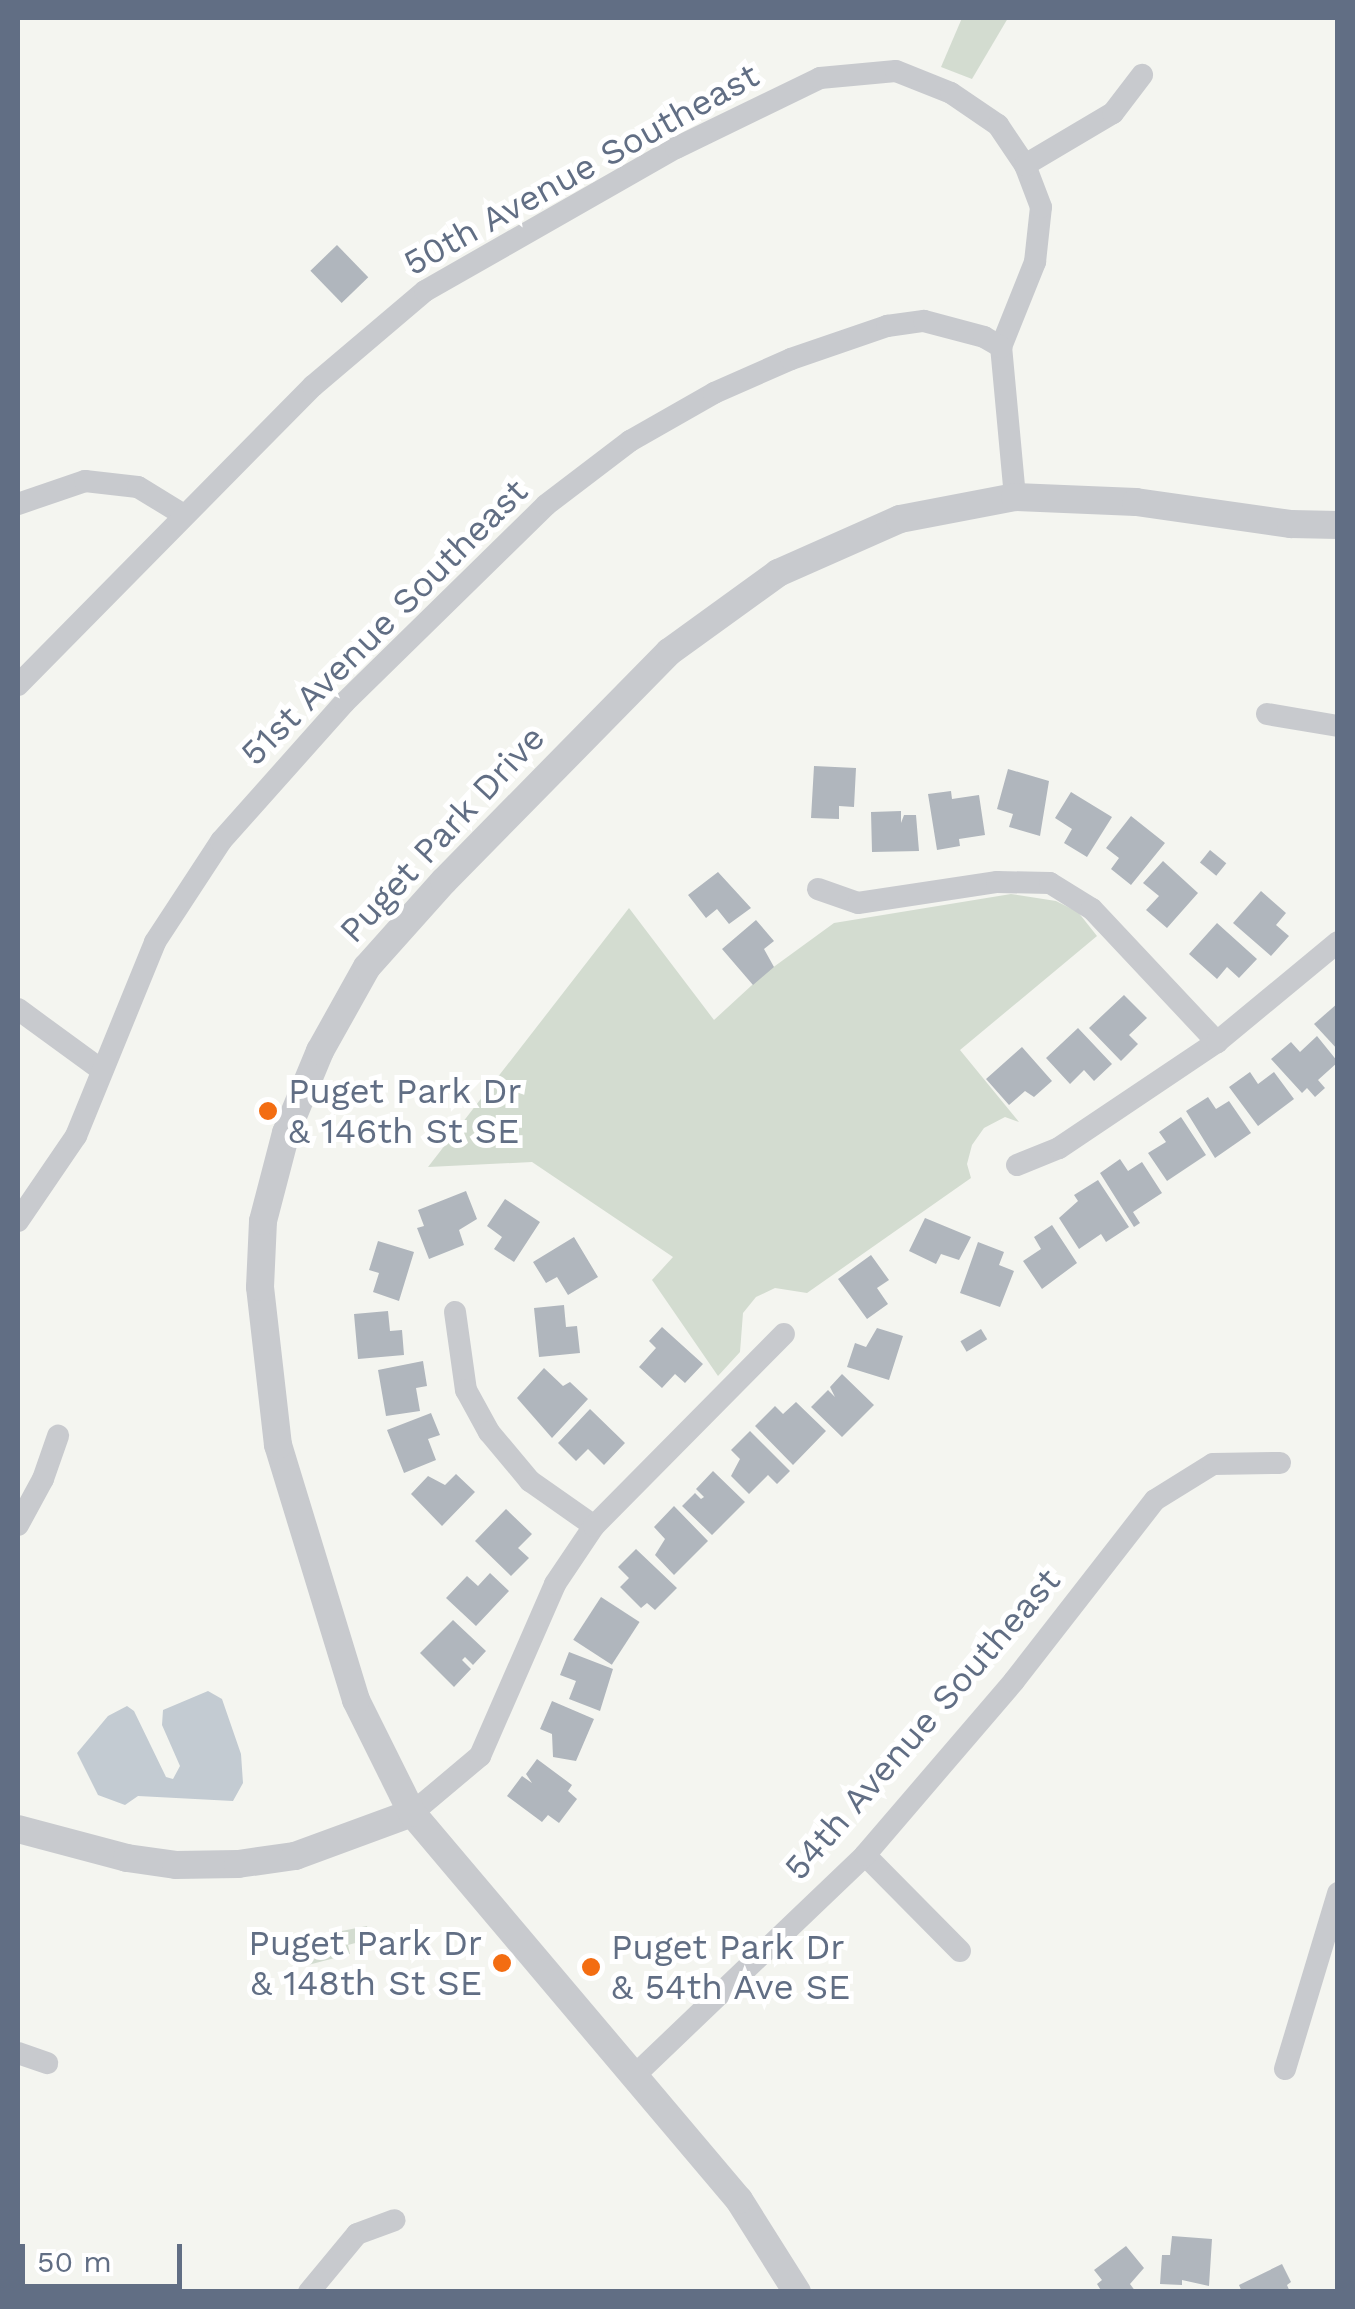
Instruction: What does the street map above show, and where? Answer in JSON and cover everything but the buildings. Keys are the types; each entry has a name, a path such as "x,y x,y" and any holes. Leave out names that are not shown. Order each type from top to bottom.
{"street":[{"name":"50th Avenue Southeast","path":"18,685 182,514 313,386 426,291 676,148 820,78 896,72 950,93 998,125 1026,165 1041,207 1036,262 1001,348"},
{"path":"1026,165 1114,113 1142,75"},
{"name":"51st Avenue Southeast","path":"18,1221 76,1136 100,1069 156,942 220,841 344,702 546,505 630,441 714,393 791,359 887,326 924,321 972,333 1001,348"},
{"path":"1001,348 1016,497"},
{"path":"18,504 86,480 138,487 182,514"},
{"name":"Puget Park Drive","path":"798,2292 738,2200 412,1813 356,1700 278,1445 260,1287 263,1221 286,1133 320,1050 367,968 458,867 668,652 778,573 900,519 1016,497 1136,502 1291,524 1338,525"},
{"path":"1267,714 1338,726"},
{"path":"818,889 858,903 998,882 1050,883 1092,909 1217,1042"},
{"path":"1017,1165 1059,1148 1217,1042 1338,942"},
{"path":"18,1009 100,1069"},
{"path":"455,1312 466,1390 488,1432 530,1480 594,1526"},
{"path":"18,1829 128,1858 176,1865 238,1864 340,1842 412,1813 480,1756 555,1584 594,1526 784,1334"},
{"path":"18,1524 43,1479 58,1436"},
{"name":"54th Avenue Southeast","path":"633,2077 864,1856 1014,1681 1155,1500 1214,1464 1280,1463"},
{"path":"864,1856 960,1951"},
{"path":"1285,2069 1338,1893"},
{"path":"18,2053 48,2063"},
{"path":"309,2292 357,2234 395,2220"}],"shaded area":[{"path":"962,18 1008,18 972,79 941,67"},
{"path":"1011,894 1056,901 1078,912 1097,936 960,1050 1019,1122 1005,1117 984,1128 972,1145 967,1164 971,1178 807,1293 775,1288 756,1297 743,1313 740,1352 718,1376 652,1280 673,1257 532,1162 428,1167 629,908 714,1020 764,974 834,923"},
{"path":"208,1691 222,1699 241,1754 243,1783 233,1801 138,1796 125,1805 98,1795 77,1753 108,1716 127,1706 134,1711 166,1777 173,1779 180,1766 162,1725 163,1710"},
{"path":"367,1926 370,1939 348,1945 350,1954 308,1965 301,1939"}],"place":[{"name":"Puget Park Dr & 146th St SE","path":"268,1111"},
{"name":"Puget Park Dr & 148th St SE","path":"502,1963"},
{"name":"Puget Park Dr & 54th Ave SE","path":"591,1967"}]}
